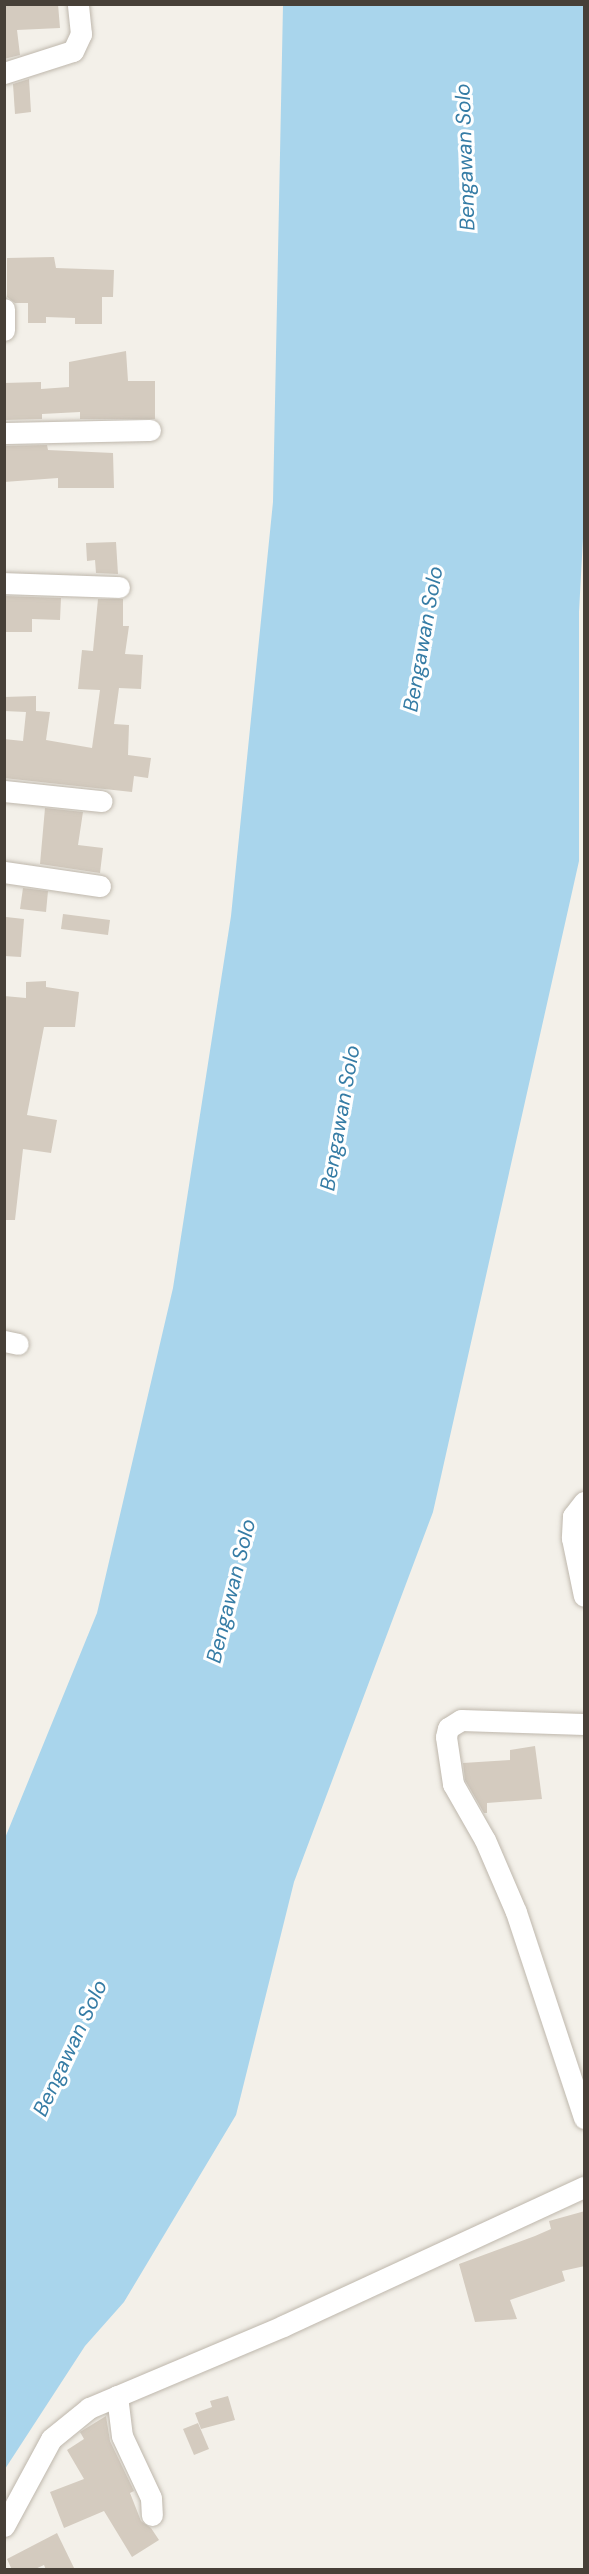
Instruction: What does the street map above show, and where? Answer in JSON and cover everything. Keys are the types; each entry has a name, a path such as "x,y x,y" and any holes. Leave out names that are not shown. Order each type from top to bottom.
{"street":[{"path":"4,73 73,51 81,34 78,4"},
{"path":"4,309 4,330"},
{"path":"4,433 150,430"},
{"path":"4,582 119,587"},
{"path":"4,791 101,801"},
{"path":"4,872 100,886"},
{"path":"585,1502 573,1516 572,1538 585,1596"},
{"path":"585,1724 461,1720 448,1728 446,1737 453,1784 485,1840 516,1912 585,2118"},
{"path":"4,2526 51,2439 89,2408 294,2321 585,2187"},
{"path":"117,2396 122,2436 151,2498 152,2515"}],"water":[{"name":"Bengawan Solo","path":"283,5 584,5 584,520 579,612 579,861 433,1512 294,1882 236,2115 124,2302 85,2346 5,2469 5,1838 97,1613 173,1288 231,916 273,502"}],"building":[{"path":"4,4 58,4 60,28 17,30 20,55 4,59"},
{"path":"29,79 31,112 15,114 13,84"},
{"path":"54,257 56,268 114,270 113,297 102,297 102,324 75,324 75,318 46,317 46,323 28,323 28,303 15,303 7,297 7,258"},
{"path":"126,351 128,381 155,381 155,419 80,419 80,412 42,414 42,419 4,420 4,383 41,382 41,389 69,387 69,362"},
{"path":"47,445 48,450 113,453 114,488 58,488 58,478 4,482 4,446"},
{"path":"116,542 118,574 96,573 95,560 87,561 86,543"},
{"path":"4,596 61,598 60,620 32,619 32,632 4,632"},
{"path":"98,599 123,599 123,626 129,626 125,654 143,655 141,689 119,688 114,724 129,725 128,755 151,758 148,778 134,776 132,792 4,778 4,739 23,741 26,712 4,711 4,697 36,696 36,711 50,712 46,740 92,748 100,690 78,689 82,650 93,651"},
{"path":"45,808 83,812 78,845 103,848 100,873 40,864"},
{"path":"23,888 48,891 46,912 20,909"},
{"path":"63,914 110,920 108,935 61,929"},
{"path":"6,917 24,919 21,957 4,956"},
{"path":"46,981 46,987 79,992 75,1027 44,1027 27,1115 57,1120 51,1153 23,1149 15,1220 4,1220 4,996 26,998 26,982"},
{"path":"535,1746 542,1799 487,1803 487,1813 484,1813 465,1780 463,1763 510,1760 510,1750"},
{"path":"585,2211 585,2266 562,2271 565,2281 510,2300 517,2319 475,2322 459,2264 551,2229 549,2221"},
{"path":"228,2396 235,2420 201,2429 195,2413 212,2407 210,2401"},
{"path":"106,2416 110,2441 134,2491 130,2493 141,2521 151,2528 159,2540 132,2557 104,2511 64,2528 50,2492 84,2479 67,2450 84,2439 80,2432"},
{"path":"198,2423 209,2449 194,2455 183,2429"},
{"path":"57,2533 75,2570 46,2570 44,2565 33,2570 12,2570 7,2559"}]}
